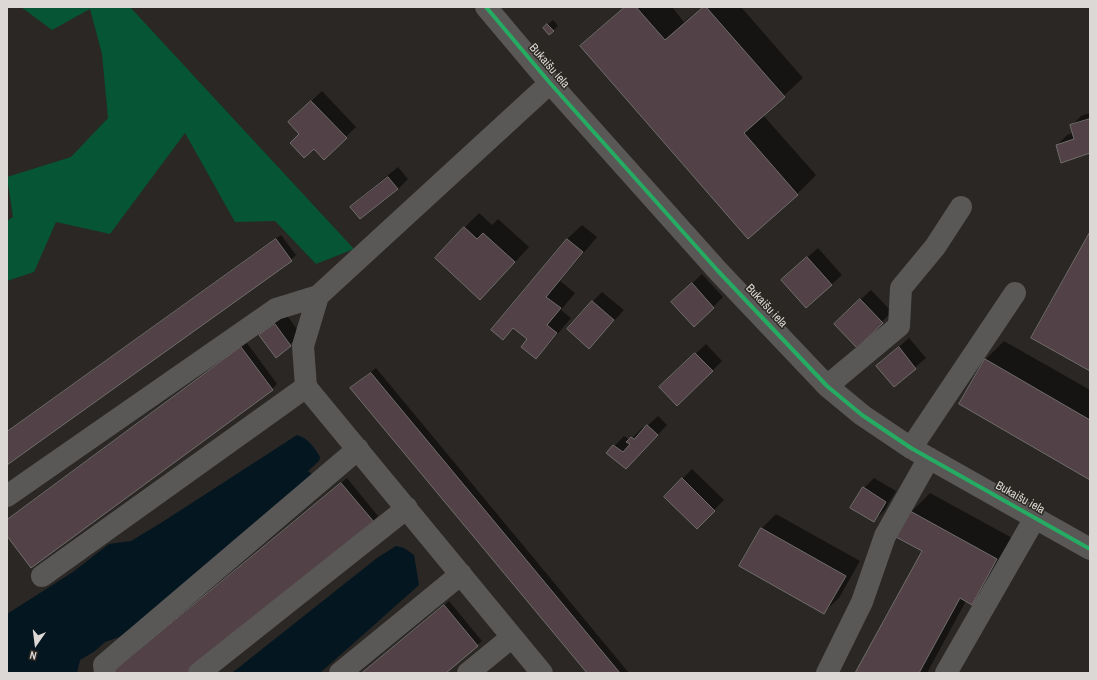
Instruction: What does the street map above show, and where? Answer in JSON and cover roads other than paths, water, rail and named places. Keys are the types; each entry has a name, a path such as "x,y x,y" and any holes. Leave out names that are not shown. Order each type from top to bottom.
{"street":[{"name":"Bukaišu iela","path":"486,7 550,83 718,271 827,386 862,415 920,453 1090,549"},
{"path":"7,496 276,309 318,296 550,83"},
{"path":"827,386 899,326 901,288 936,246 961,207"},
{"path":"827,673 862,602 885,536 920,453 1015,293"},
{"path":"318,296 302,346 306,386 542,673"},
{"path":"42,576 306,386"},
{"path":"105,673 104,665 358,449"},
{"path":"199,673 407,508"},
{"path":"946,673 1035,518"},
{"path":"340,673 461,574"},
{"path":"468,673 512,637"}],"water":[{"path":"297,435 308,441 320,457 319,461 308,471 315,477 169,600 119,637 105,642 95,651 80,660 77,673 7,673 7,614 73,572 109,544 131,541"},
{"path":"396,546 404,548 414,555 419,585 320,673 232,673 377,558"}]}
